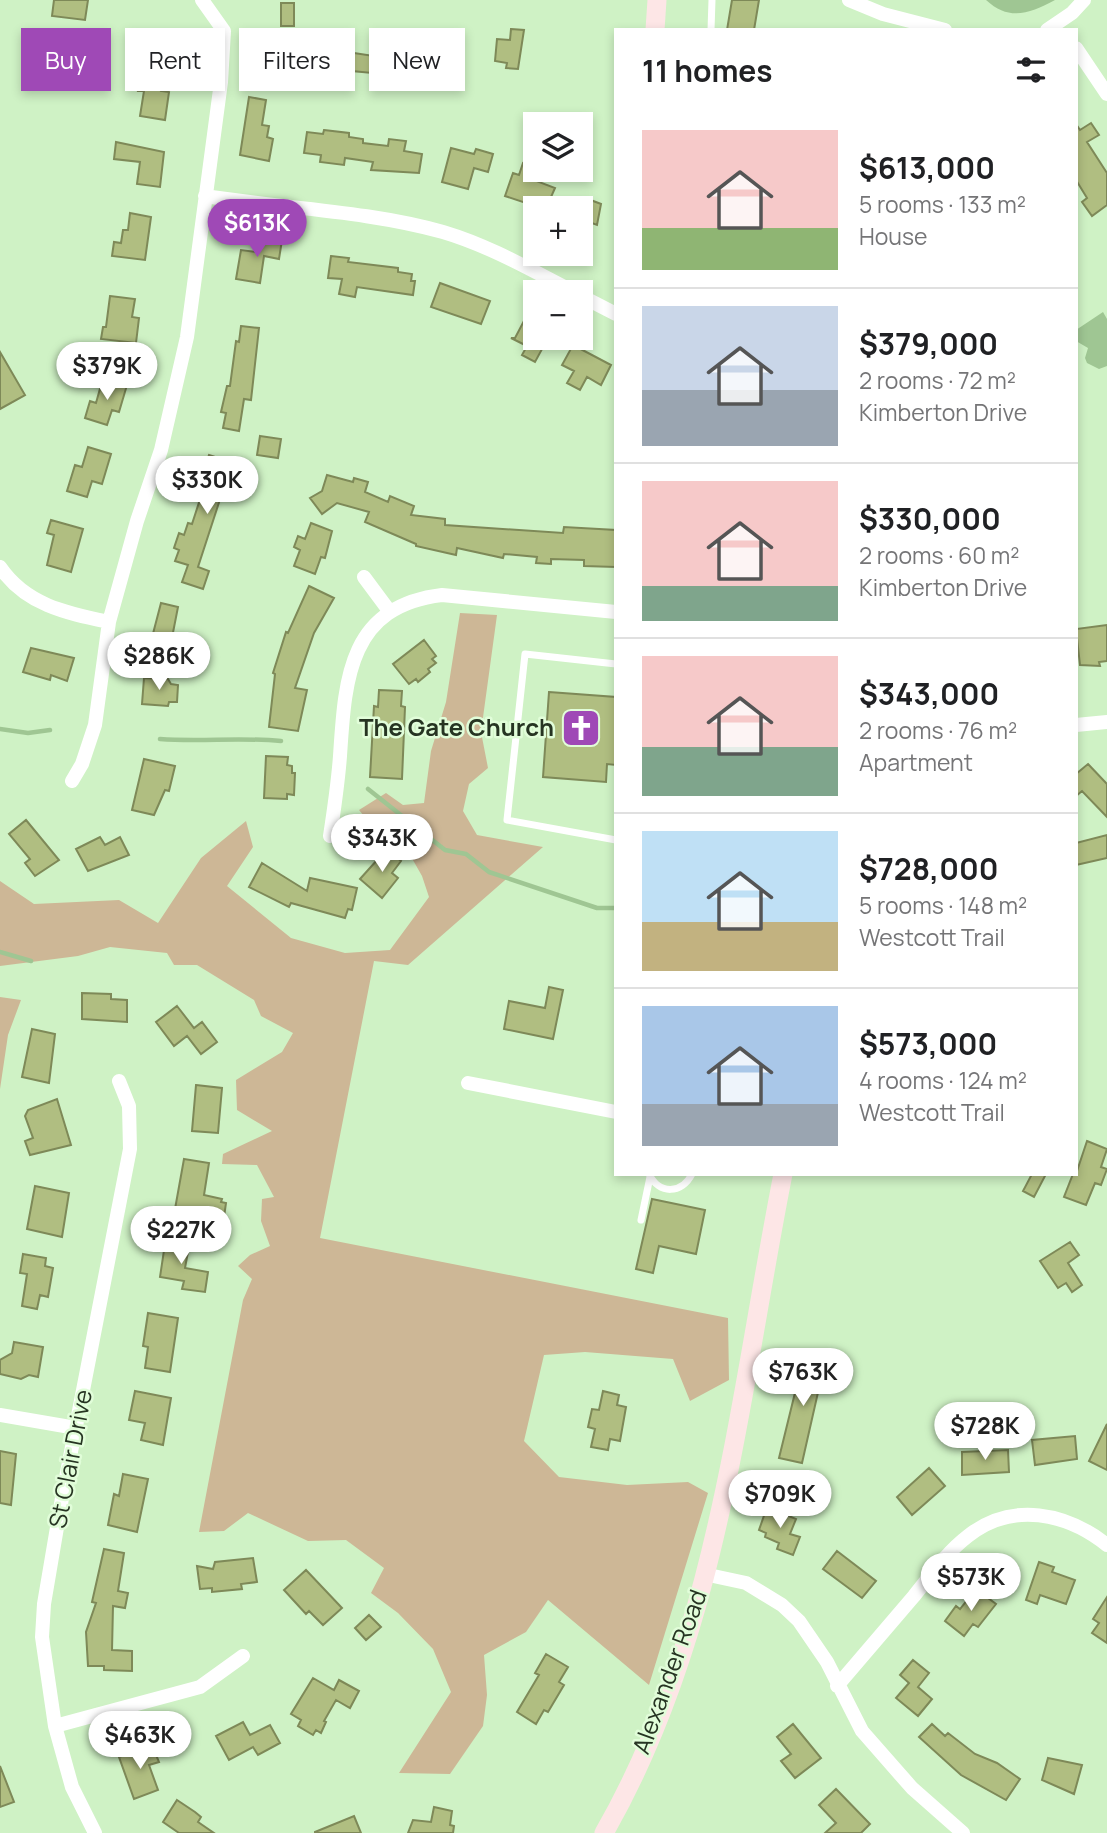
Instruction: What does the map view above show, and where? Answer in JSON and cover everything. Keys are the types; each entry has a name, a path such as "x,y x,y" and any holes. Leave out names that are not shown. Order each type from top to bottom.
{"street":[{"path":"72,781 82,764 95,725 108,622 176,395 221,82 224,32 202,0"},
{"path":"655,28 657,0"},
{"path":"849,0 883,14 937,28"},
{"path":"1057,27 1084,0"},
{"path":"1078,51 1107,94"},
{"path":"205,196 398,222 441,232 512,259 551,280"},
{"path":"593,302 614,313"},
{"path":"0,567 17,587 36,601 57,610 108,622"},
{"path":"364,577 390,612"},
{"path":"330,836 349,667 366,637 390,612 423,597 442,595 614,612"},
{"path":"1078,725 1107,722"},
{"name":"St Clair Drive","path":"95,1833 72,1787 55,1726 44,1671 44,1604 130,1149 129,1106 119,1081"},
{"path":"468,1083 614,1112"},
{"name":"Alexander Road","path":"604,1833 664,1700 704,1574 735,1439 783,1176"},
{"path":"0,1415 76,1429"},
{"path":"837,1686 953,1549 976,1530 1015,1515 1054,1516 1082,1527 1107,1545"},
{"path":"704,1574 746,1583 782,1605 815,1642 862,1731 886,1762 963,1833"},
{"path":"55,1726 200,1687 243,1656"}],"lane":[{"path":"711,28 712,0"},
{"path":"614,664 525,654 507,820 614,839"},
{"path":"649,1176 660,1188 676,1190 688,1182 691,1176"},
{"path":"640,1220 649,1176"}],"shaded area":[{"path":"986,0 1055,0 1029,12 1012,13 995,7"},
{"path":"1103,312 1107,319 1107,366 1099,369 1087,363 1085,358 1088,348 1078,342 1078,329"},
{"path":"460,613 497,615 481,732 488,768 469,784 463,811 477,835 543,847 408,965 374,961 320,1238 728,1318 729,1380 690,1401 673,1359 585,1352 544,1355 524,1441 559,1477 627,1485 688,1482 708,1493 649,1685 548,1600 526,1632 484,1655 487,1695 483,1726 450,1774 399,1773 451,1692 433,1649 398,1613 371,1593 384,1568 346,1540 308,1541 248,1513 224,1531 199,1532 243,1300 252,1279 238,1266 250,1255 270,1246 261,1221 262,1199 274,1197 257,1165 222,1164 223,1154 272,1131 237,1110 236,1080 282,1052 293,1033 261,1016 254,1000 197,965 174,965 167,953 110,947 78,956 0,966 0,881 34,904 119,900 158,923 201,858 246,821 253,847 227,886 291,938 345,953 390,950 429,897 422,876 401,839 374,828 359,810 386,793 403,805 424,803 431,751 446,702"},
{"path":"0,997 21,1000 8,1035 0,1089"}],"building":[{"path":"54,0 88,0 85,20 52,16"},
{"path":"732,0 759,0 754,28 727,28"},
{"path":"281,3 294,3 294,26 281,26"},
{"path":"511,29 524,30 518,69 506,68 507,63 495,61 497,39 510,40"},
{"path":"355,53 369,55 369,73 355,71"},
{"path":"144,91 169,92 165,120 140,116"},
{"path":"249,97 266,100 262,125 269,126 267,137 273,139 269,161 240,155"},
{"path":"1091,123 1099,135 1087,142 1107,173 1107,205 1092,216 1082,202 1087,198 1078,183 1078,127 1080,130"},
{"path":"324,130 349,133 349,137 363,139 363,143 388,146 389,139 406,141 404,151 422,154 419,173 371,170 373,162 345,158 344,165 320,162 321,155 304,153 307,132 323,134"},
{"path":"116,142 164,152 160,187 137,184 140,162 114,159"},
{"path":"451,148 474,154 476,149 493,154 488,172 474,168 468,189 442,182"},
{"path":"523,163 523,182 539,182 555,188 551,196 523,196 523,202 505,196 513,173 519,175"},
{"path":"593,201 601,204 597,225 593,224"},
{"path":"130,213 151,217 145,260 112,256 114,242 121,243 123,230 128,230"},
{"path":"259,236 282,240 279,259 264,256 260,283 236,279 241,250 256,252"},
{"path":"331,256 349,258 348,262 398,268 398,272 412,274 411,281 415,281 413,295 357,287 355,297 339,294 342,279 328,278"},
{"path":"440,283 490,301 481,324 431,307"},
{"path":"110,296 135,299 132,317 139,318 136,343 101,339 103,327 106,327"},
{"path":"523,323 523,344 511,338 515,338"},
{"path":"241,326 259,328 251,400 244,399 239,431 223,428 226,413 221,412 227,386 230,386 236,341 239,342"},
{"path":"525,350 542,350 535,362 522,355"},
{"path":"570,350 582,350 611,365 601,385 587,377 580,390 567,383 574,371 562,365"},
{"path":"0,352 25,395 0,409"},
{"path":"103,378 127,385 119,412 112,410 107,425 85,418 90,401 96,403"},
{"path":"260,436 281,439 278,458 257,455"},
{"path":"88,447 111,454 102,484 92,481 87,497 67,491 75,465 82,467"},
{"path":"209,455 246,467 252,483 245,490 225,484 198,567 209,571 203,589 182,582 188,565 175,561 179,550 174,548 179,533 184,535 188,523 192,524 205,484 200,482"},
{"path":"327,475 353,482 354,478 368,482 365,492 388,502 390,496 414,506 411,515 445,519 445,525 563,533 564,527 614,530 614,567 584,566 584,560 551,559 551,564 536,563 537,557 504,554 503,558 457,548 456,555 416,546 365,522 369,512 337,503 322,514 310,498 322,491"},
{"path":"51,520 83,529 71,572 47,565 54,535 47,533"},
{"path":"311,523 332,531 325,558 321,557 315,574 294,566 300,550 294,547 298,536 305,539"},
{"path":"309,586 334,598 314,633 295,688 307,690 298,731 269,727 273,673 286,632 288,633"},
{"path":"161,603 178,607 169,653 149,649"},
{"path":"1107,625 1107,661 1099,662 1100,666 1080,665 1078,629"},
{"path":"424,640 436,656 432,659 436,663 418,682 416,679 409,684 393,664"},
{"path":"31,648 74,658 67,681 51,675 50,680 23,672"},
{"path":"144,678 168,679 171,684 178,685 177,702 169,702 168,706 142,704"},
{"path":"379,690 402,691 401,706 405,707 402,779 370,777 374,706 378,707"},
{"name":"The Gate Church","path":"549,692 614,697 614,765 607,764 606,782 543,777"},
{"path":"266,756 288,757 287,765 292,766 292,773 295,773 294,795 287,794 287,799 264,798"},
{"path":"144,759 175,766 169,791 165,790 154,815 132,810"},
{"path":"1088,764 1107,784 1107,817 1082,791 1078,794 1078,772"},
{"path":"26,820 59,860 35,876 25,863 30,859 9,834"},
{"path":"1107,835 1107,858 1078,865 1078,842"},
{"path":"100,837 105,845 120,837 129,855 88,871 76,849"},
{"path":"387,849 401,861 392,873 398,878 382,898 360,879"},
{"path":"262,863 307,891 310,878 357,888 352,910 348,909 345,918 291,903 289,907 249,887"},
{"path":"549,987 563,990 553,1039 504,1029 509,1001 545,1008"},
{"path":"82,993 111,994 111,999 127,1000 127,1022 82,1019"},
{"path":"177,1006 194,1028 202,1022 217,1042 201,1054 187,1036 174,1046 156,1022"},
{"path":"32,1029 55,1034 49,1083 22,1077"},
{"path":"196,1085 222,1088 218,1133 192,1131"},
{"path":"57,1099 71,1145 30,1155 25,1141 33,1138 25,1116 28,1110"},
{"path":"1087,1141 1107,1149 1101,1167 1107,1169 1101,1185 1095,1183 1086,1205 1064,1197 1072,1176 1078,1176"},
{"path":"184,1159 209,1163 204,1195 222,1199 221,1202 226,1203 224,1217 175,1209"},
{"path":"1031,1176 1045,1176 1034,1197 1023,1191"},
{"path":"35,1186 69,1193 62,1237 27,1229"},
{"path":"652,1199 705,1210 696,1254 659,1246 653,1273 636,1269"},
{"path":"166,1237 190,1241 185,1268 208,1272 205,1292 182,1289 184,1281 160,1277"},
{"path":"1070,1242 1079,1255 1068,1263 1082,1285 1072,1292 1066,1283 1058,1288 1040,1261"},
{"path":"23,1254 46,1258 45,1266 53,1268 48,1297 40,1295 37,1309 22,1306 27,1274 20,1273"},
{"path":"148,1313 178,1318 170,1372 145,1368 148,1347 143,1346"},
{"path":"14,1342 43,1347 38,1377 29,1375 21,1379 0,1374 0,1360 12,1353"},
{"path":"805,1352 826,1357 802,1463 779,1458"},
{"path":"135,1391 171,1398 163,1445 141,1440 145,1423 129,1420"},
{"path":"603,1391 619,1395 617,1405 626,1407 620,1441 610,1439 608,1450 591,1447 595,1429 588,1427 592,1409 599,1410"},
{"path":"1107,1424 1107,1470 1089,1461"},
{"path":"1075,1436 1077,1459 1035,1465 1032,1440"},
{"path":"1008,1450 1009,1472 962,1475 962,1452"},
{"path":"0,1451 16,1454 11,1505 0,1503"},
{"path":"929,1468 945,1486 912,1515 897,1497"},
{"path":"123,1474 148,1479 137,1532 108,1525 114,1494 119,1496"},
{"path":"767,1507 796,1519 790,1534 800,1537 793,1555 777,1549 779,1543 765,1537 766,1533 759,1530"},
{"path":"104,1549 124,1553 118,1591 128,1593 125,1608 113,1606 112,1650 132,1651 132,1671 104,1670 104,1666 88,1666 86,1632 96,1603 92,1602"},
{"path":"837,1551 876,1581 862,1598 823,1569"},
{"path":"253,1558 257,1582 241,1584 242,1589 212,1592 212,1588 200,1589 197,1566 213,1569 215,1562"},
{"path":"1039,1562 1054,1567 1052,1572 1075,1580 1066,1604 1040,1595 1037,1604 1026,1600"},
{"path":"306,1570 342,1608 323,1625 309,1611 306,1614 284,1590"},
{"path":"976,1589 996,1604 978,1627 973,1624 964,1636 945,1621 956,1606 960,1609"},
{"path":"1107,1597 1107,1643 1092,1633 1099,1623 1093,1619"},
{"path":"369,1615 381,1627 366,1640 355,1628"},
{"path":"546,1654 568,1667 559,1682 564,1685 548,1712 544,1710 536,1724 517,1712 539,1675 535,1673"},
{"path":"913,1660 929,1673 918,1687 932,1699 918,1716 896,1698 909,1683 900,1675"},
{"path":"313,1678 334,1690 339,1680 359,1691 350,1708 336,1700 324,1721 326,1722 321,1733 316,1730 313,1735 298,1726 301,1720 291,1714"},
{"path":"243,1722 250,1735 270,1725 280,1743 258,1755 253,1747 229,1760 216,1736"},
{"path":"793,1724 821,1758 795,1778 781,1761 791,1754 777,1737"},
{"path":"932,1724 945,1736 948,1733 975,1754 997,1763 1020,1779 1006,1800 961,1775 919,1737"},
{"path":"152,1745 159,1762 149,1765 158,1790 134,1799 119,1757"},
{"path":"1048,1758 1082,1765 1074,1794 1042,1780"},
{"path":"0,1766 14,1802 0,1807"},
{"path":"836,1789 870,1824 861,1833 825,1833 836,1823 819,1805"},
{"path":"177,1800 201,1817 198,1822 214,1833 179,1833 163,1822"},
{"path":"434,1807 452,1811 450,1825 454,1826 453,1833 408,1833 413,1820 431,1822"},
{"path":"354,1816 361,1833 315,1833 315,1832"}],"waterway":[{"path":"0,729 28,733 50,730"},
{"path":"160,739 281,741"},
{"path":"368,789 445,850 466,854 489,872 597,908 614,908"},
{"path":"0,952 31,961"}],"place":[{"name":"The Gate Church","path":"581,728"}]}
